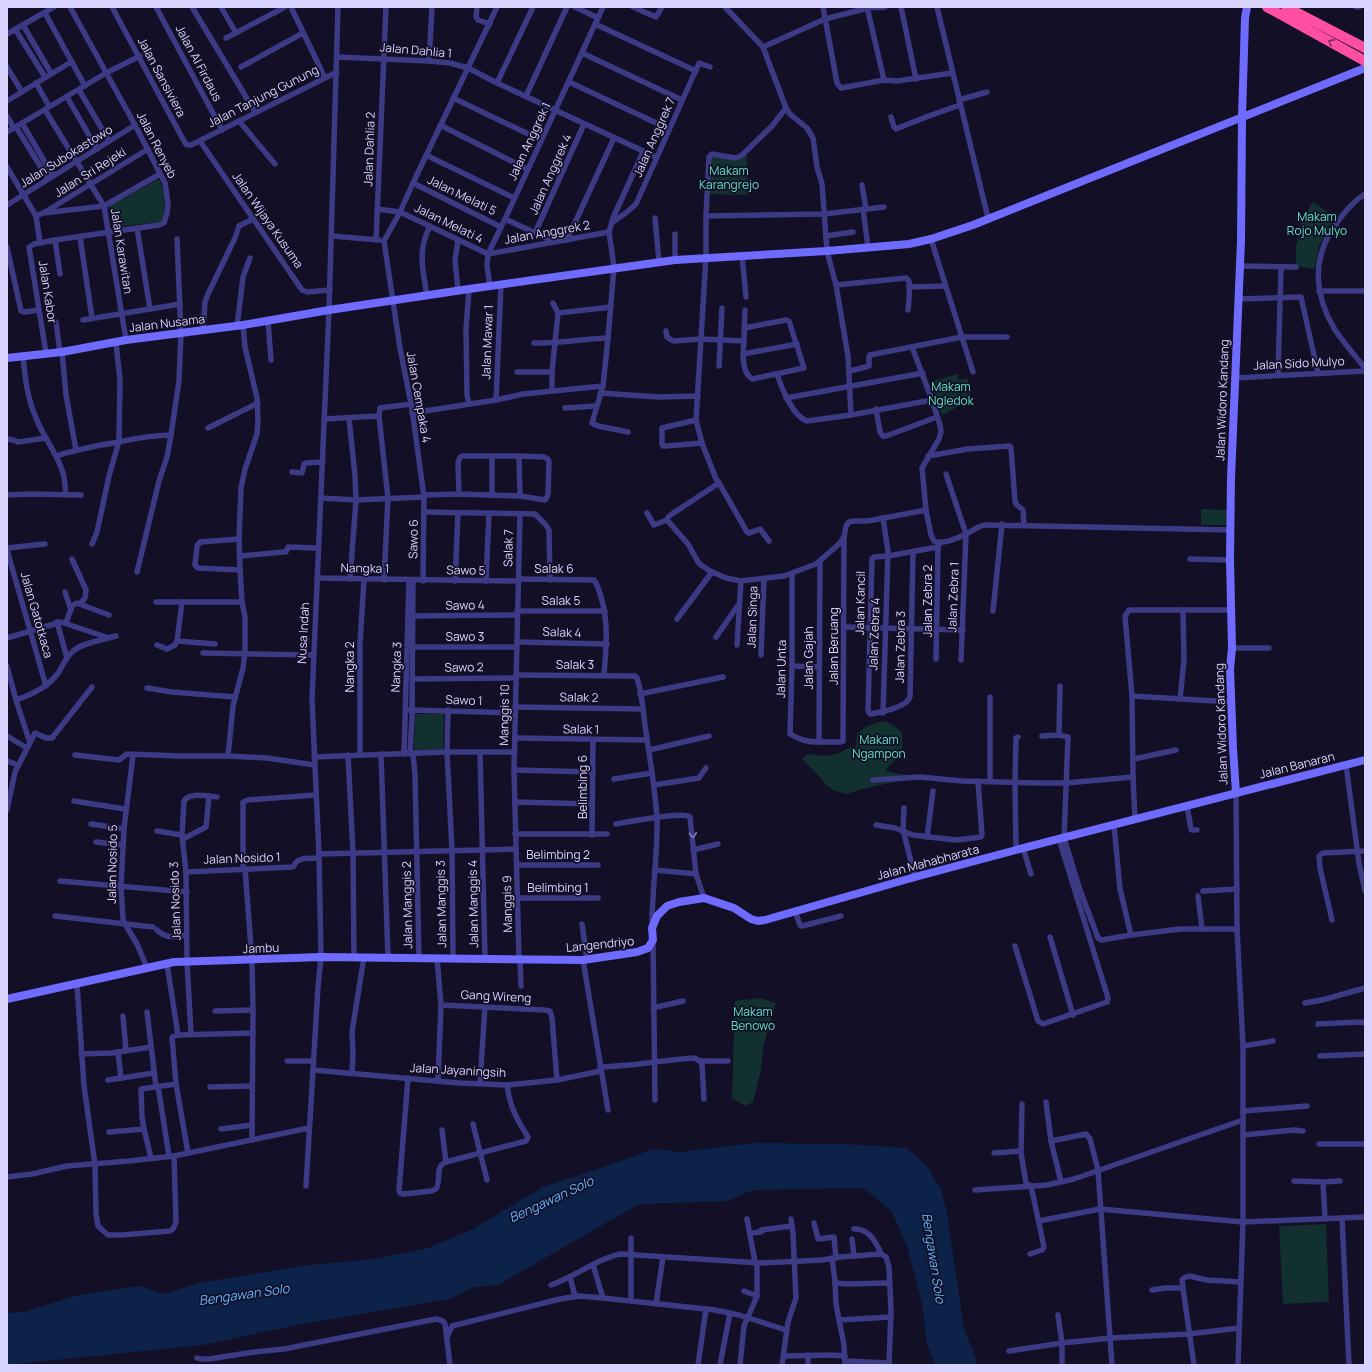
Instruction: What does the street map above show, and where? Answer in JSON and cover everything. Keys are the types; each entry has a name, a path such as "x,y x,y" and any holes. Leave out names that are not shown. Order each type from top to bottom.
{"highway":[{"path":"1267,7 1365,61"},
{"path":"1292,8 1365,48"}],"street":[{"path":"7,34 54,7"},
{"name":"Jalan Renyeb","path":"40,243 159,225 164,223 168,204 165,183 136,125 70,7"},
{"name":"Jalan Sansiviera","path":"112,7 140,56 185,143 187,145 191,145 200,140"},
{"name":"Jalan Al Firdaus","path":"156,7 222,130"},
{"path":"192,7 255,112"},
{"path":"221,7 236,33"},
{"path":"226,38 284,7"},
{"path":"291,7 324,78"},
{"name":"Nusa Indah","path":"306,1186 321,957 319,856 315,795 312,699 330,290 338,7"},
{"name":"Jalan Dahlia 2","path":"376,240 386,7"},
{"path":"429,61 432,7"},
{"path":"477,7 476,17 478,20 480,22 490,24"},
{"path":"332,236 384,241 400,212 412,183 497,7"},
{"path":"496,83 533,7"},
{"path":"526,96 567,7"},
{"path":"575,7 598,18"},
{"name":"Jalan Anggrek 1","path":"490,286 487,266 488,254 602,7"},
{"path":"633,7 640,8 655,17 658,16 662,7"},
{"path":"725,7 762,47 786,108 790,114 811,133 822,184 827,251 836,285 848,356 850,371 851,415"},
{"path":"823,7 839,87 841,88 884,80 898,81 916,79 952,73"},
{"path":"762,47 825,18 867,8 885,7"},
{"path":"901,7 916,79"},
{"path":"937,7 988,218"},
{"name":"Jalan Widoro Kandang","path":"1236,793 1231,702 1231,478 1241,241 1244,18 1247,7"},
{"path":"867,8 884,80"},
{"path":"45,13 85,86"},
{"path":"595,24 696,71 700,63 710,68"},
{"path":"23,25 51,73"},
{"path":"15,30 45,77"},
{"path":"241,67 303,33"},
{"path":"582,53 682,100"},
{"path":"7,132 106,73 140,56"},
{"name":"Jalan Dahlia 1","path":"337,57 429,61 450,63 468,68 496,83 656,157"},
{"path":"7,101 71,62"},
{"path":"7,67 22,92"},
{"name":"Jalan Nusama","path":"7,358 23,355 61,352 126,340 240,326 329,310 614,267 706,257 827,251 909,244 931,239 973,225 1365,68"},
{"name":"Jalan Anggrek 7","path":"612,222 636,204 696,71"},
{"name":"Jalan Tanjung Gunung","path":"200,140 337,72"},
{"path":"568,82 669,129"},
{"name":"Jalan Karawitan","path":"36,83 47,108 76,161 104,206 126,340"},
{"path":"79,90 109,141"},
{"path":"891,117 894,128 896,129 987,92"},
{"path":"67,97 97,149"},
{"path":"453,98 541,140"},
{"path":"769,541 760,529 749,533 747,532 716,479 702,443 696,420 706,257 706,216 710,155 712,154 735,158 741,156 772,126 786,108"},
{"path":"7,116 50,177"},
{"path":"239,121 275,164"},
{"path":"22,123 50,177"},
{"name":"Jalan Anggrek 4","path":"535,233 584,124"},
{"name":"Jalan Subokastowo","path":"7,205 136,125"},
{"path":"440,125 527,169"},
{"path":"567,240 614,138"},
{"name":"Jalan Wijaya Kusuma","path":"200,140 302,290 307,292 330,290"},
{"name":"Jalan Sri Rejeki","path":"43,213 148,149"},
{"path":"628,432 593,424 592,421 602,386 611,307 614,267 610,232 612,222 643,152"},
{"path":"426,155 514,198"},
{"path":"7,167 25,195 36,216 40,243"},
{"path":"36,216 43,213 104,206 160,174"},
{"name":"Jalan Melati 5","path":"412,183 501,227"},
{"path":"862,185 868,248"},
{"path":"1365,194 1341,216 1330,232 1322,249 1318,268 1319,291 1323,306 1333,327 1365,370"},
{"path":"706,216 824,214 884,206"},
{"name":"Jalan Melati 4","path":"377,209 400,212 488,254"},
{"path":"655,218 659,262"},
{"path":"203,331 205,302 208,294 235,238 239,226 254,219"},
{"path":"505,219 555,242"},
{"path":"426,296 422,249 425,235 430,226"},
{"path":"137,228 150,309"},
{"name":"Jalan Anggrek 2","path":"488,254 610,232"},
{"path":"826,236 853,232"},
{"path":"675,234 675,260"},
{"path":"80,237 92,318"},
{"path":"137,572 171,435 179,381 181,334 177,239"},
{"path":"931,239 973,372"},
{"path":"55,240 60,274"},
{"path":"458,240 455,260 458,291"},
{"name":"Jalan Cempaka 4","path":"384,241 405,378 411,404 424,496"},
{"name":"Jalan Kabor","path":"40,243 30,246 46,353"},
{"path":"7,246 21,311 25,312 39,310"},
{"path":"742,255 746,297"},
{"path":"228,756 235,697 243,668 245,654 245,617 242,602 239,539 241,488 245,469 256,434 258,403 240,326 243,277 250,258"},
{"path":"1240,266 1296,267"},
{"path":"1278,375 1282,267"},
{"path":"836,285 906,278 909,281 908,310"},
{"name":"Jalan Mawar 1","path":"496,400 501,284"},
{"path":"909,287 945,286"},
{"path":"469,289 466,329 467,395 469,404"},
{"path":"1319,291 1365,291"},
{"path":"1238,299 1280,299 1301,297 1318,373"},
{"path":"552,303 558,313 554,343 552,390"},
{"path":"83,320 180,304"},
{"path":"558,313 611,307"},
{"path":"719,366 722,308"},
{"path":"744,328 788,320 790,322 804,368 754,379 750,378 745,367 743,354 744,341 744,328 745,310"},
{"path":"268,320 271,360"},
{"path":"56,322 66,395 76,450"},
{"path":"666,331 668,338 674,341 701,339 744,341"},
{"path":"850,371 869,366 868,357 870,355 962,337 1007,337"},
{"path":"534,343 570,342 577,340 608,338"},
{"path":"92,544 97,532 109,476 119,442 120,380 116,343"},
{"path":"743,354 797,344"},
{"path":"912,347 923,373 938,418 941,432 939,439 928,456 921,472 931,535 939,545"},
{"path":"23,355 25,383 29,398 36,419 63,472 66,495"},
{"name":"Jalan Sido Mulyo","path":"1235,378 1365,370"},
{"path":"517,372 552,372"},
{"path":"786,398 923,373"},
{"path":"777,374 786,398 802,419 807,421 851,415 932,400"},
{"path":"412,413 496,400 523,394 602,386"},
{"path":"600,393 660,398 698,396"},
{"path":"208,428 258,403"},
{"path":"384,580 388,498 379,416 380,408 411,404"},
{"path":"565,408 596,406"},
{"path":"876,410 880,432 883,436 938,418"},
{"path":"324,419 379,416"},
{"path":"349,418 356,500 350,579"},
{"path":"696,420 662,428 662,444 664,446 702,443"},
{"path":"56,456 76,450 153,435 171,435"},
{"path":"7,439 18,442 46,438"},
{"path":"928,456 968,449 1010,446 1015,501 1016,504 1023,510 1024,525"},
{"path":"321,498 356,500 459,494 520,496 545,500 548,495 548,459 544,457 519,456 469,455 460,457 458,463 459,494"},
{"path":"492,456 492,495"},
{"path":"519,456 520,496"},
{"path":"292,472 302,473 304,464 306,463 323,462"},
{"path":"946,474 966,534"},
{"path":"647,513 654,526 667,520 669,516 719,483"},
{"path":"7,495 81,495"},
{"name":"Sawo 6","path":"423,581 424,496"},
{"path":"667,520 688,544 698,562 712,572 726,578 741,581 792,574 820,562 835,549 844,537 846,526 849,522 868,521 926,510"},
{"path":"424,512 534,514 549,530 550,580"},
{"path":"455,581 458,513"},
{"path":"486,581 489,513"},
{"name":"Salak 7","path":"518,580 520,514"},
{"name":"Jalan Zebra 4","path":"883,518 888,544 883,713"},
{"path":"993,611 1002,524"},
{"name":"Jalan Kancil","path":"870,714 868,711 871,561 874,557 913,552 939,545 966,534 981,525 1002,524 1231,530"},
{"name":"Jalan Zebra 1","path":"961,660 966,534"},
{"name":"Jalan Beruang","path":"818,742 843,742 844,537"},
{"path":"239,539 200,542 197,546 195,565 200,569 240,570"},
{"path":"7,549 45,544"},
{"name":"Jalan Zebra 2","path":"936,659 939,545"},
{"path":"240,556 283,552 287,551 288,548 318,548"},
{"name":"Jalan Gatotkaca","path":"7,549 10,569 46,686"},
{"name":"Jalan Zebra 3","path":"870,714 883,713 909,700 913,552"},
{"path":"72,559 86,593 85,598 80,604"},
{"path":"1190,559 1230,560"},
{"name":"Jalan Gajah","path":"818,742 820,562"},
{"path":"677,619 712,572"},
{"name":"Jalan Unta","path":"792,574 790,734 808,742 818,742"},
{"name":"Nangka 1","path":"317,578 411,580"},
{"name":"Jalan Singa","path":"761,655 764,579"},
{"name":"Nangka 2","path":"360,754 360,643 364,580"},
{"path":"409,754 412,710 410,647 411,580"},
{"name":"Sawo 5","path":"411,580 518,580"},
{"name":"Salak 6","path":"518,580 594,580 596,582 605,611"},
{"name":"Manggis 10","path":"516,849 514,770 518,580"},
{"path":"737,645 741,581"},
{"path":"64,592 71,610"},
{"path":"156,602 242,602"},
{"path":"157,645 167,649 175,645 177,641 182,602"},
{"path":"66,623 74,604 80,604 109,615"},
{"path":"716,637 739,604"},
{"path":"1135,820 1132,696 1125,616 1129,610 1134,609 1231,610"},
{"path":"1180,699 1184,660 1183,610"},
{"path":"604,675 606,644 605,611"},
{"name":"Salak 5","path":"517,613 605,611"},
{"name":"Sawo 4","path":"411,616 517,613"},
{"path":"57,622 67,658"},
{"path":"7,638 30,632 57,622 66,623 109,638"},
{"path":"844,627 963,630"},
{"path":"16,700 34,693 46,686 59,671 67,658 79,648 116,636"},
{"path":"177,641 215,644"},
{"name":"Salak 4","path":"516,644 606,644"},
{"name":"Sawo 3","path":"410,647 516,644"},
{"name":"Nangka 3","path":"409,754 405,710 410,647"},
{"path":"1232,648 1269,648"},
{"path":"203,653 313,655"},
{"path":"7,666 29,746"},
{"path":"792,666 818,667"},
{"name":"Salak 3","path":"516,677 604,675 635,676 638,680 640,694"},
{"name":"Sawo 2","path":"412,679 516,677"},
{"path":"655,1100 652,903 655,870 656,818 654,785 640,694 723,677"},
{"path":"1059,735 1060,686"},
{"path":"24,726 46,738 52,738 92,687"},
{"path":"147,688 172,692 235,697"},
{"path":"1132,696 1231,702"},
{"path":"990,697 990,781"},
{"name":"Salak 2","path":"515,710 642,709"},
{"name":"Sawo 1","path":"405,710 515,710"},
{"name":"Jalan Manggis 3","path":"448,710 447,752 452,850 453,958"},
{"path":"7,810 15,772 35,733"},
{"path":"1015,946 1038,1021 1040,1023 1043,1024 1073,1015 1104,1004 1108,1001 1062,838 1068,737 1059,735 1042,736"},
{"path":"7,736 29,746"},
{"path":"648,750 709,736"},
{"path":"1018,737 1016,738 1015,783 1019,849 1031,874"},
{"name":"Salak 1","path":"515,738 647,740"},
{"name":"Belimbing 6","path":"592,835 593,740"},
{"path":"1134,759 1176,750"},
{"name":"Jalan Manggis 4","path":"480,752 485,958"},
{"path":"314,757 360,754 515,752"},
{"path":"75,755 119,760 127,754 228,756 267,758 315,765"},
{"path":"381,754 388,957"},
{"name":"Jalan Manggis 2","path":"409,754 417,852 419,958"},
{"name":"Jalan Nosido 5","path":"132,755 125,809 123,845 121,886 123,919 137,944 147,968"},
{"path":"348,755 353,853 354,958"},
{"name":"Jalan Banaran","path":"1236,793 1365,760"},
{"path":"7,761 18,765"},
{"path":"1346,765 1365,891"},
{"path":"654,785 699,778 706,768"},
{"path":"514,770 593,772"},
{"path":"614,779 652,773"},
{"path":"873,780 920,777 1015,783 1066,783 1133,777"},
{"path":"876,825 903,830 913,835 927,837 957,840 978,838 982,835 978,781"},
{"path":"927,837 933,790"},
{"path":"1236,793 1237,929 1243,1111 1243,1222 1238,1365"},
{"name":"Jalan Mahabharata","path":"652,928 657,916 667,906 679,902 704,898 734,908 751,919 758,921 765,920 915,877 1236,793"},
{"path":"252,1140 252,960 244,869 243,802 248,800 315,795"},
{"name":"Jalan Nosido 3","path":"191,1034 187,962 187,892 183,837 183,813 184,800 186,798 190,796 209,796"},
{"path":"157,831 183,837 206,827 209,796 217,797"},
{"path":"74,801 125,809"},
{"path":"515,802 592,804"},
{"path":"1187,806 1191,829 1197,830"},
{"path":"904,808 903,830 915,877"},
{"path":"616,824 686,815 690,817 696,874 704,898"},
{"path":"92,824 124,829"},
{"path":"1114,825 1120,889 1131,934"},
{"path":"515,834 607,834"},
{"path":"1062,838 1098,938 1101,940 1131,934 1180,929 1237,929"},
{"path":"96,842 123,845"},
{"path":"694,850 718,844"},
{"name":"Jalan Nosido 1","path":"186,872 292,867 300,859 353,853 516,849"},
{"name":"Manggis 9","path":"516,849 521,986"},
{"path":"1332,920 1320,868 1319,856 1323,853 1365,851"},
{"name":"Belimbing 2","path":"517,865 598,866"},
{"path":"655,870 696,874"},
{"path":"60,881 187,892"},
{"path":"1203,891 1237,889"},
{"path":"1198,896 1202,929"},
{"name":"Belimbing 1","path":"518,898 598,898"},
{"path":"795,912 800,925 802,926 841,916"},
{"path":"55,916 155,928 162,934 169,937 187,935"},
{"path":"582,924 585,960 608,1110"},
{"path":"1050,937 1073,1015"},
{"name":"Langendriyo","path":"520,958 585,960 644,951 653,940"},
{"name":"Jambu","path":"7,999 147,968 187,962 321,957 520,958"},
{"path":"352,1073 352,1032 364,958"},
{"path":"437,958 441,1005 438,1081"},
{"path":"167,964 178,1035"},
{"path":"77,984 81,1054 95,1164 96,1216 98,1226 108,1235 170,1231 176,1222 171,1156 154,1073 147,1012"},
{"path":"1305,1003 1365,988"},
{"path":"653,1008 683,1001"},
{"name":"Gang Wireng","path":"441,1005 485,1006 550,1011 552,1018 557,1080"},
{"path":"480,1084 485,1006"},
{"path":"215,1011 253,1010"},
{"path":"122,1016 126,1051"},
{"path":"1318,1024 1365,1023"},
{"path":"188,1153 176,1084 172,1039 173,1035 253,1032"},
{"path":"1242,1046 1273,1041"},
{"path":"81,1054 118,1052 151,1047"},
{"path":"118,1052 121,1078"},
{"path":"1320,1056 1365,1054"},
{"name":"Jalan Jayaningsih","path":"313,1070 438,1081 507,1085 557,1080 601,1069 654,1062 694,1058 700,1061 728,1061"},
{"path":"287,1061 313,1061"},
{"path":"700,1061 704,1099"},
{"path":"108,1080 154,1073"},
{"path":"408,1078 399,1192 404,1194 431,1191 436,1189 439,1182 439,1167 446,1162 526,1142 528,1140 528,1137 510,1105 507,1085"},
{"path":"151,1158 142,1117 140,1091 142,1088 176,1084"},
{"path":"210,1087 252,1086"},
{"path":"1046,1102 1051,1141 1061,1182"},
{"path":"1022,1104 1021,1151 1026,1183 1031,1186 1044,1247 1042,1250 1030,1254"},
{"path":"1243,1111 1307,1106"},
{"path":"975,1190 1047,1185 1061,1182 1242,1120"},
{"path":"473,1124 487,1180"},
{"path":"221,1129 252,1126"},
{"path":"7,1177 32,1174 67,1166 171,1156 309,1128"},
{"path":"109,1132 144,1129"},
{"path":"442,1130 446,1162"},
{"path":"1242,1134 1294,1130 1303,1131"},
{"path":"1051,1141 1086,1134 1090,1139 1098,1170 1112,1365"},
{"path":"1319,1144 1365,1144"},
{"path":"994,1153 1021,1151"},
{"path":"1294,1181 1340,1181"},
{"path":"1323,1182 1325,1219"},
{"path":"1039,1221 1100,1209 1243,1222 1365,1216"},
{"path":"1342,1218 1349,1365"},
{"path":"740,1365 744,1326 757,1296 756,1263 747,1219"},
{"path":"782,1365 786,1330 796,1298 791,1219"},
{"path":"814,1223 818,1239 834,1237 836,1297 845,1361"},
{"path":"750,1233 792,1226"},
{"path":"854,1229 866,1231 874,1240 881,1254"},
{"path":"631,1238 631,1301"},
{"path":"852,1239 854,1256"},
{"path":"551,1284 618,1255 756,1263 822,1260 881,1254 886,1256 888,1262 891,1317 889,1364 845,1361 808,1355 784,1356"},
{"path":"656,1304 663,1257"},
{"path":"593,1265 603,1298"},
{"path":"1194,1365 1182,1280 1186,1276 1207,1280 1240,1282"},
{"path":"570,1277 575,1296"},
{"path":"835,1283 889,1283"},
{"path":"1152,1290 1183,1288"},
{"path":"744,1291 757,1296"},
{"path":"447,1337 452,1326 575,1296 706,1309 730,1313 786,1330"},
{"path":"698,1365 706,1309"},
{"path":"720,1365 730,1313"},
{"path":"1058,1315 1062,1343 1062,1365"},
{"path":"839,1320 891,1317"},
{"path":"196,1358 209,1359 284,1349 436,1319 443,1321 445,1324 450,1365"},
{"path":"1009,1351 1062,1343 1111,1338 1189,1334 1239,1328"},
{"path":"808,1355 808,1365"}],"green space":[{"name":"Makam Karangrejo","path":"747,153 748,195 710,194 712,156 733,160"},
{"path":"159,179 165,200 162,222 113,227 109,206"},
{"name":"Makam Rojo Mulyo","path":"1313,202 1336,218 1319,246 1315,269 1296,266 1296,247 1302,219"},
{"name":"Makam Ngledok","path":"957,374 959,380 968,378 970,390 969,399 967,402 942,415 930,382"},
{"path":"1201,509 1228,510 1227,525 1201,525"},
{"path":"415,714 444,714 443,750 414,751"},
{"name":"Makam Ngampon","path":"882,721 890,723 901,731 903,744 898,757 885,771 916,777 847,794 835,791 826,785 802,759 807,754 822,756 833,755 856,747 857,734 866,727"},
{"name":"Makam Benowo","path":"760,998 776,1003 764,1044 761,1070 753,1102 745,1106 732,1098 735,1001"},
{"path":"1326,1224 1329,1302 1283,1304 1279,1226"}],"water":[{"name":"Bengawan Solo","path":"753,1143 845,1144 907,1148 927,1166 941,1190 946,1208 964,1328 978,1365 935,1365 927,1343 922,1304 907,1245 891,1211 863,1188 753,1190 727,1201 639,1204 498,1285 475,1287 449,1299 292,1326 203,1345 7,1365 7,1313 24,1312 78,1295 139,1286 165,1294 198,1283 309,1265 374,1259 428,1248 473,1229 543,1187 653,1149 681,1152"}]}
